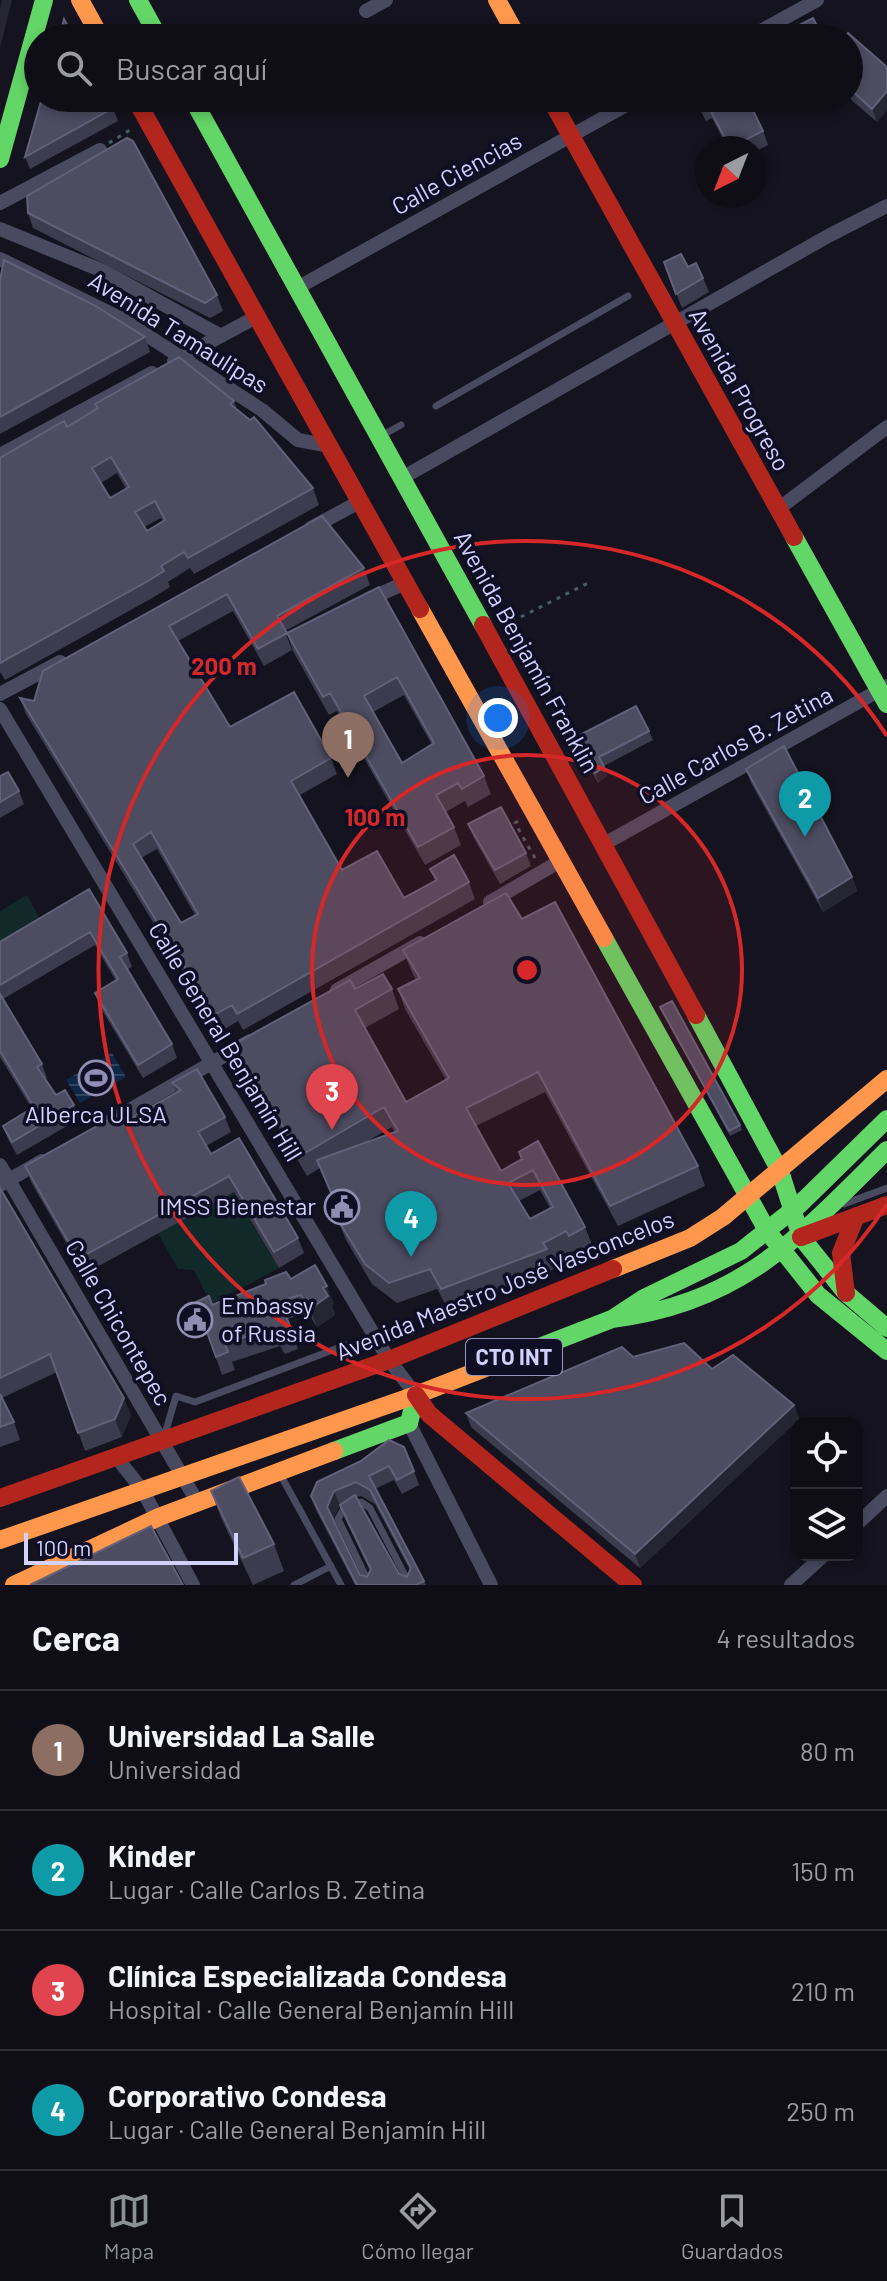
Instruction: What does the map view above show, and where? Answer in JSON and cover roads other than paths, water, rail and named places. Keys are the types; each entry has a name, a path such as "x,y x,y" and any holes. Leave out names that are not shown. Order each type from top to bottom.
{"main road":[{"path":"37,24 44,0"},
{"path":"80,0 93,24"},
{"path":"138,0 151,24"},
{"path":"497,0 510,24"},
{"path":"0,159 24,72"},
{"path":"143,112 768,1232 818,1295 887,1351"},
{"name":"Avenida Benjamín Franklin","path":"200,112 604,844 780,1171 801,1237"},
{"name":"Avenida Progreso","path":"557,112 778,509 885,694"},
{"name":"CTO INT","path":"748,1197 887,1079"},
{"name":"CTO INT","path":"0,1540 416,1395 612,1319 638,1297 732,1257 768,1232 887,1119"},
{"name":"CTO INT","path":"612,1319 647,1318 698,1299 755,1271 801,1237 887,1150"},
{"name":"Avenida Maestro José Vasconcelos","path":"0,1498 389,1360 690,1238 748,1197"},
{"path":"887,1205 801,1237 846,1293 887,1328"},
{"path":"846,1293 838,1259 841,1243 856,1216"},
{"path":"14,1585 79,1551 158,1518 409,1423 416,1395"},
{"path":"416,1395 439,1422 633,1585"}],"street":[{"path":"366,11 386,0"},
{"path":"773,24 817,0"},
{"name":"Calle Ciencias","path":"297,288 614,112"},
{"path":"0,203 103,148"},
{"path":"402,478 675,326 828,236 887,206"},
{"name":"Avenida Tamaulipas","path":"0,229 103,271 221,336"},
{"name":"Avenida Tamaulipas","path":"0,259 122,319 262,410 298,440 330,446"},
{"path":"0,455 258,316"},
{"path":"778,509 887,427"},
{"path":"291,539 361,501"},
{"path":"351,609 407,582"},
{"path":"0,694 69,657"},
{"name":"Calle Carlos B. Zetina","path":"604,844 885,694"},
{"name":"Calle General Benjamín Hill","path":"0,709 389,1360 416,1395"},
{"path":"474,911 562,860"},
{"path":"322,999 432,935"},
{"path":"103,1126 267,1031"},
{"path":"4,1183 49,1157"},
{"name":"Calle Chicontepec","path":"0,1165 4,1183 198,1503"},
{"path":"409,1423 491,1585"},
{"path":"117,1458 143,1491 193,1585"},
{"path":"863,1518 887,1496"},
{"path":"791,1585 817,1561"}],"lane":[{"path":"436,406 628,296"},
{"path":"379,437 401,425"},
{"path":"792,1209 825,1211 887,1188"},
{"path":"162,1443 176,1396 195,1402 346,1345"},
{"path":"279,1472 341,1585"},
{"path":"370,1585 338,1519 343,1510 361,1502 370,1508 410,1585"},
{"path":"294,1585 331,1566"}],"water":[{"name":"Alberca ULSA","path":"112,1053 126,1077 80,1103 66,1080"}],"place":[{"name":"Universidad La Salle","path":"348,778"},
{"name":"Kinder","path":"805,837"},
{"name":"Alberca ULSA","path":"96,1078"},
{"name":"Clínica Especializada Condesa","path":"332,1130"},
{"name":"IMSS Bienestar","path":"342,1207"},
{"name":"Corporativo Condesa","path":"411,1257"},
{"name":"Embassy of Russia","path":"195,1320"}]}
